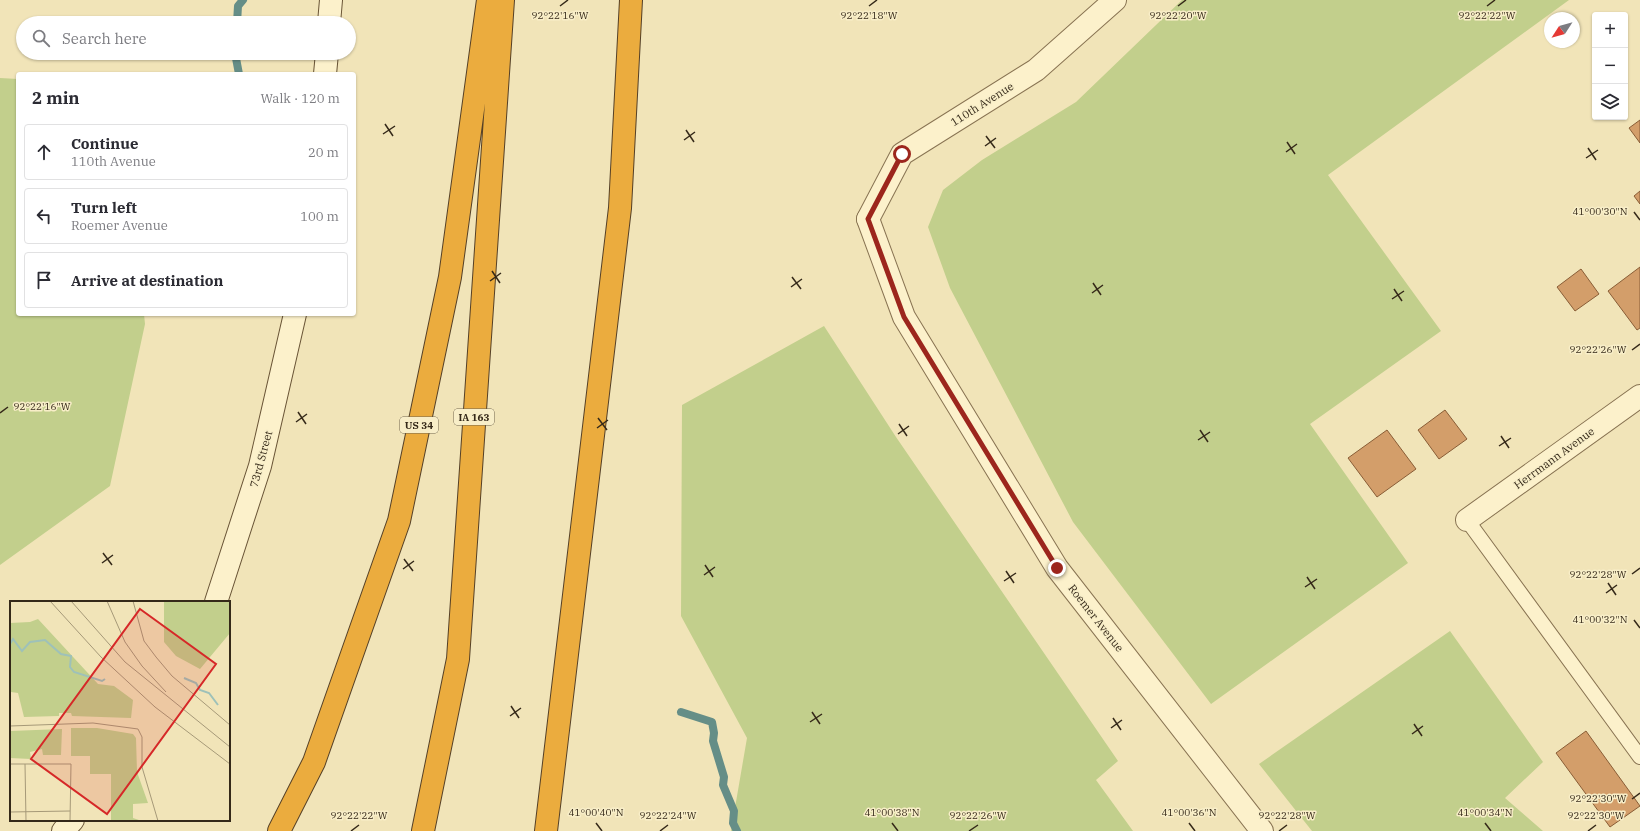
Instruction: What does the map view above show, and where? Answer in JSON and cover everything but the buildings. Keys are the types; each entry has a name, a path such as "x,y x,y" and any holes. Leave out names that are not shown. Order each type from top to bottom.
{"highway":[{"name":"US 34","path":"279,831 314,762 398,521 450,277 488,0"},
{"name":"IA 163","path":"423,831 458,659 502,0"},
{"path":"546,831 620,208 631,0"}],"street":[{"path":"330,16 331,0"},
{"name":"110th Avenue","path":"868,219 902,154 1036,70 1115,0"},
{"path":"325,72 326,60"},
{"name":"Roemer Avenue","path":"868,219 904,317 1057,568 1262,831"},
{"name":"73rd Street","path":"216,601 260,466 295,316"},
{"name":"Herrmann Avenue","path":"1467,520 1640,396"},
{"path":"63,831 72,821"}],"lane":[{"path":"1467,520 1640,757"}],"green space":[{"path":"1182,0 1569,0 1552,12 1544,12 1544,18 1328,175 1441,331 1310,424 1408,563 1211,704 1073,522 950,288 928,227 943,190 982,160 1076,102"},
{"path":"0,78 16,79 16,316 144,316 145,324 110,486 0,565"},
{"path":"824,326 896,437 1118,761 1096,780 1133,831 731,831 747,738 681,616 682,405"},
{"path":"1450,631 1543,762 1505,798 1543,831 1312,831 1259,764"}],"waterway":[{"path":"237,16 238,6 243,0"},
{"path":"236,60 239,72"},
{"path":"681,712 712,722 714,733 713,741 724,777 723,785 734,811 733,823 737,831"}],"route":[{"path":"902,154 868,219 904,317 1057,568"}]}
